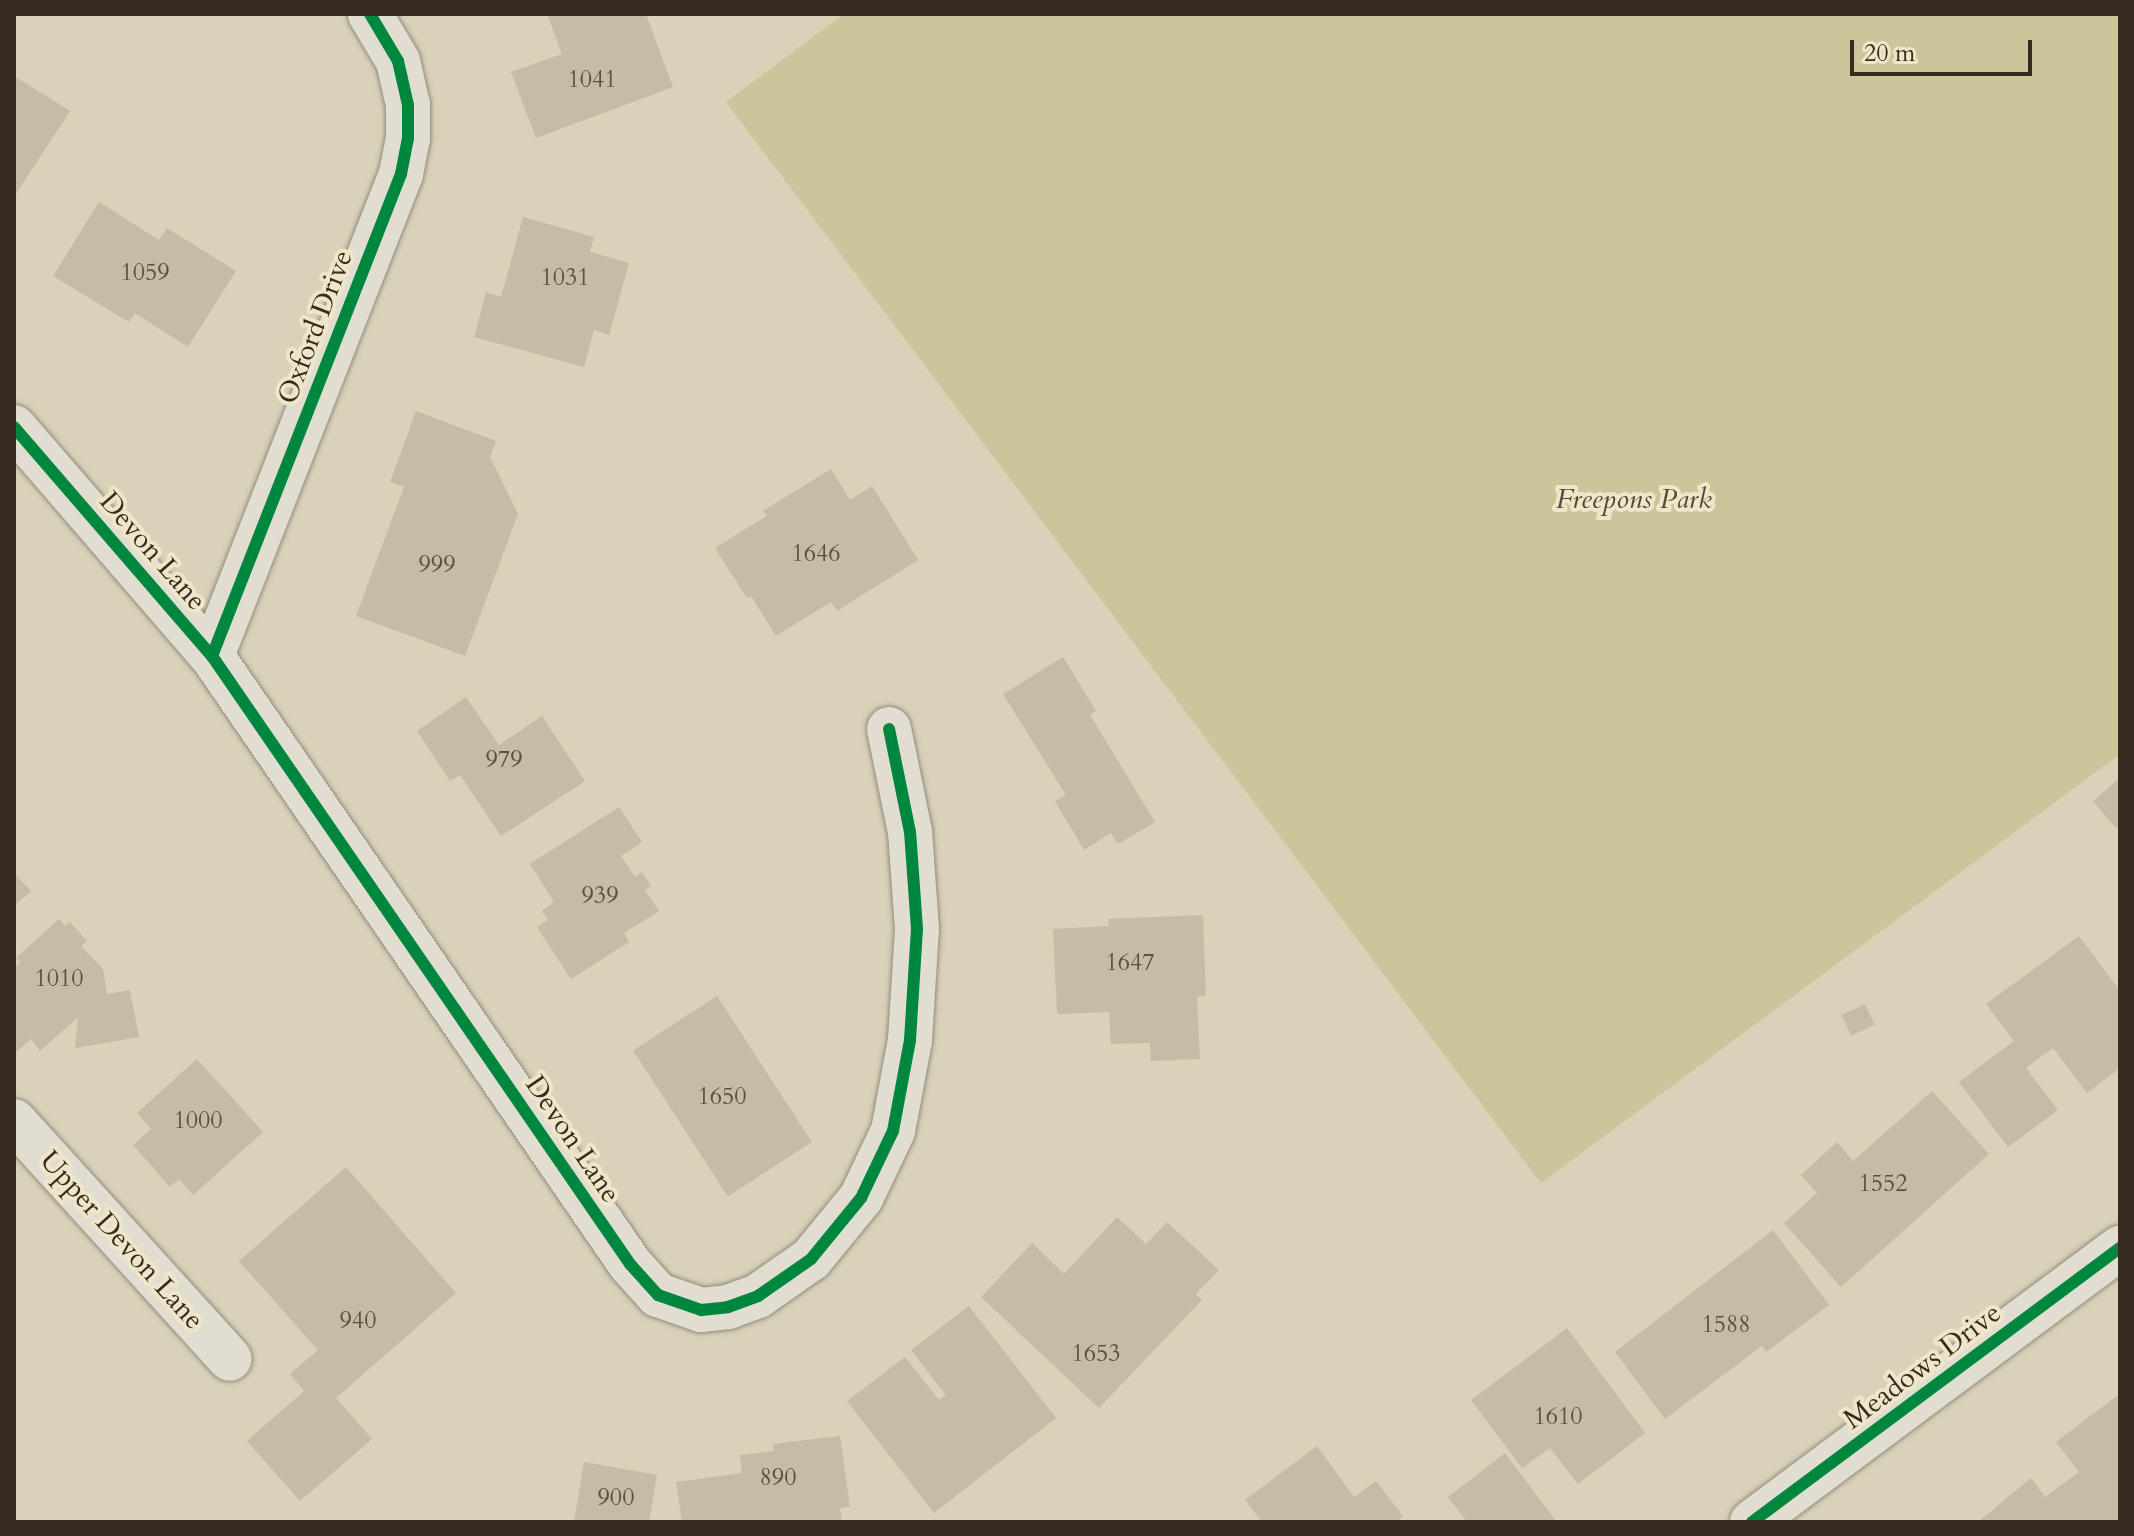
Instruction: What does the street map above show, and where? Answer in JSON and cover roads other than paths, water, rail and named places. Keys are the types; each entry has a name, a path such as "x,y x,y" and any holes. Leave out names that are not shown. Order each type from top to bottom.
{"street":[{"name":"Oxford Drive","path":"212,656 401,174 408,139 408,105 398,61 370,14"},
{"name":"Devon Lane","path":"14,427 212,656 630,1264 658,1295 701,1310 728,1307 758,1296 811,1259 861,1198 893,1131 910,1040 917,929 910,832 889,729"},
{"name":"Upper Devon Lane","path":"14,1121 230,1359"},
{"name":"Meadows Drive","path":"1752,1522 2120,1248"}],"park label":[{"name":"Freepons Park","path":"1634,499"}]}
